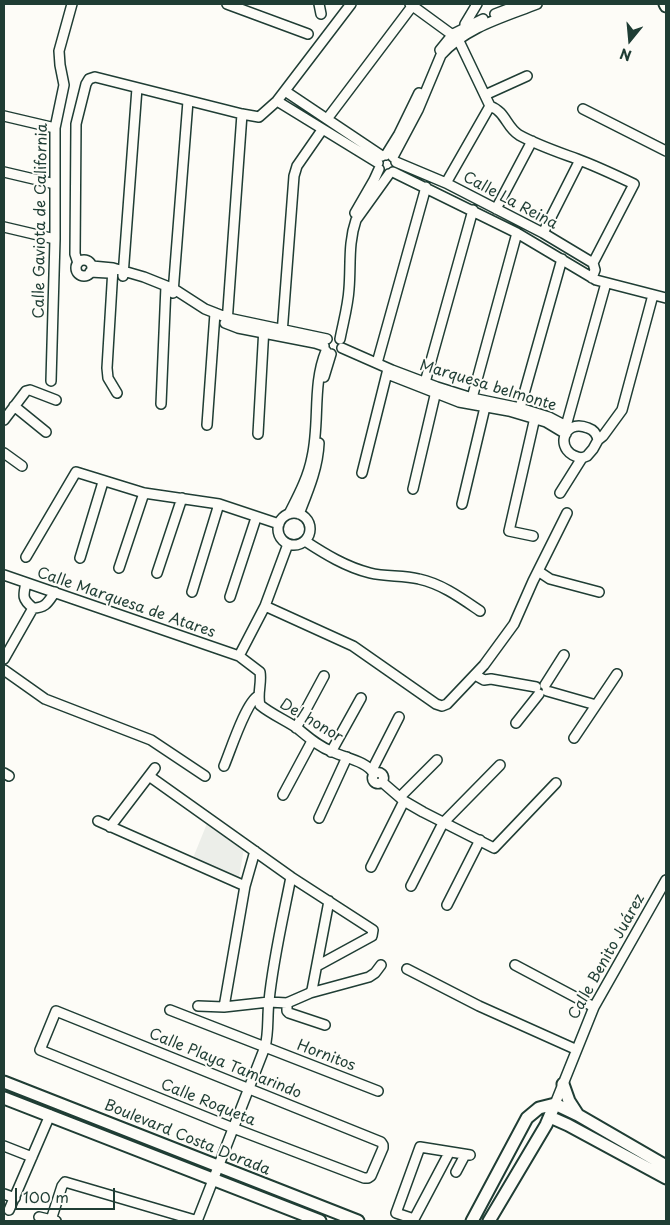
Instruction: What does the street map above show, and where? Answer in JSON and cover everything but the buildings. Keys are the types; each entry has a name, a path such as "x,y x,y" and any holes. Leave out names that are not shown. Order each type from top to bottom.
{"main road":[{"name":"Boulevard Costa Dorada","path":"4,1082 358,1221"},
{"path":"563,1084 569,1101 578,1115"},
{"name":"Boulevard Costa Dorada","path":"4,1098 320,1221"},
{"path":"472,1221 527,1118 539,1108 555,1104 578,1115 666,1166"},
{"name":"Calle Benito Juárez","path":"489,1221 548,1121 555,1104"},
{"path":"527,1118 533,1124 548,1121 568,1125 666,1178"}],"street":[{"name":"Calle Gaviota de California","path":"50,381 55,239 55,128 64,84 59,51 72,4"},
{"path":"227,4 308,34"},
{"path":"320,4 321,14"},
{"path":"124,274 137,88 259,117 277,101 352,4"},
{"path":"327,119 412,4 455,36 490,106 502,114 512,130 538,144 634,184 593,262 595,270 592,278"},
{"path":"465,27 477,4"},
{"path":"289,514 304,484 313,456 318,378 333,345 341,312 344,288 345,236 352,217 386,160 417,98 436,54 465,27 520,4"},
{"path":"455,36 537,4"},
{"path":"486,95 527,76"},
{"name":"Marquesa belmonte","path":"137,88 95,78 89,79 86,84 76,124 74,254 78,262 86,260 91,269 113,270 169,290 227,321 333,345 377,363 387,371"},
{"name":"Calle La Reina","path":"285,91 386,160"},
{"path":"160,404 169,290 188,101"},
{"name":"Calle La Reina","path":"277,101 322,130 386,160 446,183 543,233 593,262"},
{"path":"446,183 490,106"},
{"path":"583,109 666,152"},
{"path":"227,321 242,114"},
{"path":"4,116 55,128"},
{"path":"282,333 294,176 297,166 322,130"},
{"path":"496,209 532,141"},
{"path":"299,514 319,456 323,379 349,289 350,237 356,220 397,166 386,160"},
{"name":"Calle La Reina","path":"386,160 385,174 391,173 426,187 517,232 592,278 606,284 666,298"},
{"path":"543,233 580,160"},
{"path":"4,172 55,184"},
{"path":"377,363 426,187"},
{"path":"424,385 473,210"},
{"path":"4,227 55,239"},
{"path":"472,398 517,232"},
{"path":"520,408 562,258"},
{"path":"113,270 107,368 108,378 116,393"},
{"path":"582,458 571,454 566,449 564,439 606,284"},
{"path":"560,493 582,458 587,456 593,449 622,410 653,295"},
{"path":"207,425 215,316"},
{"path":"258,434 264,330"},
{"name":"Marquesa belmonte","path":"333,345 353,356 436,390 459,402 486,403 520,408 535,416"},
{"path":"362,473 387,371"},
{"path":"4,420 28,390 56,400"},
{"path":"413,489 436,390"},
{"name":"Marquesa belmonte","path":"436,390 472,398 509,411 549,417 568,429"},
{"path":"462,504 486,403"},
{"path":"14,406 46,432"},
{"path":"533,536 509,531 535,416"},
{"path":"568,429 577,425 586,427 593,430 598,440"},
{"path":"4,453 22,466"},
{"path":"26,557 76,472 103,482 144,493 219,504 256,518 279,524"},
{"path":"80,558 103,482"},
{"path":"119,568 144,493"},
{"path":"157,573 182,498"},
{"path":"192,592 219,504"},
{"path":"265,606 353,646 436,704 442,706 447,704 484,665 514,624 567,513"},
{"path":"299,514 306,519 310,526 309,534 305,541 300,544 288,544 280,536 279,524 284,516 299,514"},
{"path":"230,597 256,518"},
{"path":"305,541 334,559 370,573 419,579 434,584 450,591 480,611"},
{"path":"224,766 248,708 254,698 258,696 261,678 260,672 239,656 265,606 288,544"},
{"path":"538,571 550,580 599,592"},
{"name":"Calle Marquesa de Atares","path":"4,575 239,656"},
{"path":"533,581 550,580"},
{"path":"26,583 23,595 26,603 33,608 41,608 48,603 55,592"},
{"path":"33,608 4,659 6,665 4,671 45,699 151,740 205,776"},
{"path":"516,723 542,689 564,655"},
{"path":"484,665 491,671 491,679"},
{"path":"574,738 617,674"},
{"path":"475,675 484,680 491,679 542,689 596,705"},
{"path":"296,728 324,676"},
{"name":"Del honor","path":"258,696 260,706 296,728 312,741 331,752 347,757 373,772 373,780 379,784 382,782 402,799"},
{"path":"331,752 361,698"},
{"path":"373,772 399,717"},
{"path":"283,795 312,741"},
{"path":"319,818 347,757"},
{"path":"371,867 402,799 437,760"},
{"path":"410,886 443,823 500,765"},
{"path":"110,827 152,772 255,851 373,930 372,936 317,966"},
{"path":"402,799 443,823 494,848 556,783"},
{"path":"98,822 245,886"},
{"path":"447,905 480,840"},
{"path":"224,1007 245,886 255,851"},
{"path":"39,1217 54,1220 62,1186 65,1182 198,1221 265,1047 268,1033 269,1002 278,942 292,877"},
{"name":"Calle Benito Juárez","path":"555,1104 594,1006 666,880"},
{"path":"310,994 330,901"},
{"path":"198,1006 224,1007 269,1002 287,1003 310,994 369,977 381,965"},
{"path":"515,965 594,1006"},
{"path":"406,969 479,1006 576,1049"},
{"path":"287,1003 287,1011 289,1013 324,1025"},
{"name":"Hornitos","path":"170,1010 378,1092"},
{"name":"Calle Roqueta","path":"56,1011 40,1050 233,1128 368,1178"},
{"name":"Calle Playa Tamarindo","path":"56,1011 381,1142 383,1145 371,1176 368,1178"},
{"path":"9,1210 50,1115"},
{"path":"4,1146 32,1157"},
{"path":"450,1153 409,1219 396,1213 420,1147 468,1155 456,1172"},
{"path":"4,1194 15,1198"}],"shaded area":[{"path":"208,821 244,848 239,878 193,858"}]}
